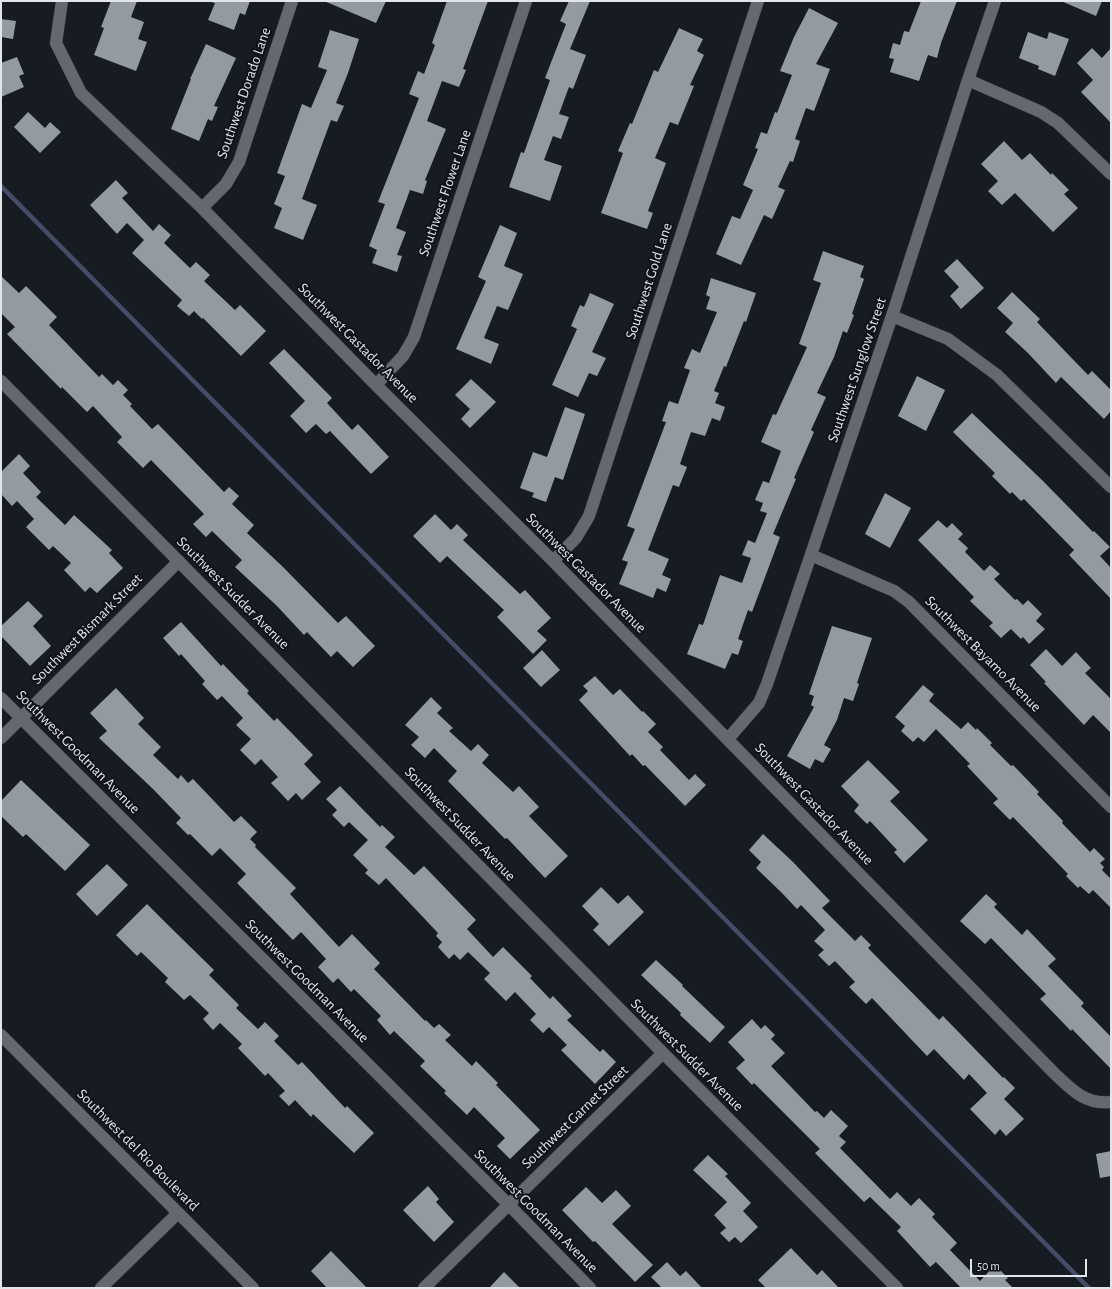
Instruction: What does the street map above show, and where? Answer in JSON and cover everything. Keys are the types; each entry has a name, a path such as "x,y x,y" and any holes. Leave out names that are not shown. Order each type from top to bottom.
{"street":[{"name":"Southwest Gastador Avenue","path":"62,1 56,43 81,92 202,208 553,561 1072,1090 1092,1101 1103,1103 1111,1102"},
{"name":"Southwest Dorado Lane","path":"202,208 226,184 239,162 292,1"},
{"name":"Southwest Flower Lane","path":"376,384 403,356 414,337 526,1"},
{"name":"Southwest Gold Lane","path":"553,561 576,538 589,516 758,1"},
{"name":"Southwest Sunglow Street","path":"728,739 759,703 768,684 892,316 995,1"},
{"path":"968,80 1041,112 1058,123 1111,174"},
{"path":"892,316 948,340 997,375 1111,487"},
{"name":"Southwest Sudder Avenue","path":"1,381 179,560 663,1054 897,1288"},
{"name":"Southwest Bayamo Avenue","path":"811,555 894,591 909,602 1111,807"},
{"name":"Southwest Bismark Street","path":"1,738 179,560"},
{"name":"Southwest Goodman Avenue","path":"1,698 508,1204 590,1288"},
{"name":"Southwest del Rio Boulevard","path":"1,1035 253,1288"},
{"name":"Southwest Garnet Street","path":"424,1288 508,1204 663,1054"},
{"path":"101,1288 178,1213"}],"building":[{"path":"111,1 137,1 131,17 144,22 138,39 147,42 136,71 94,55 104,28 101,27"},
{"path":"211,1 250,1 245,15 240,13 234,30 208,20 215,3"},
{"path":"324,1 386,1 376,23"},
{"path":"447,1 488,1 463,69 466,70 459,87 442,81 427,121 446,129 425,180 427,181 423,194 410,190 396,228 406,232 397,255 402,256 397,272 372,263 377,250 369,246 385,204 378,202 419,98 409,94 418,71 424,74 435,45 432,43"},
{"path":"569,1 590,1 570,49 586,55 573,89 569,87 559,114 569,117 561,139 553,136 544,160 562,166 550,201 509,187 521,152 524,153 550,80 545,78 566,24 560,21"},
{"path":"921,1 957,1 937,58 928,55 919,81 890,72 894,59 889,58 893,43 900,45 904,31 909,32"},
{"path":"1061,1 1102,1 1096,16"},
{"path":"809,8 838,23 816,64 830,69 814,111 806,108 795,139 800,141 793,162 790,161 778,187 785,190 772,219 764,215 741,265 716,254 732,216 740,219 753,190 743,185 758,149 755,148 761,132 767,134 775,112 777,113 792,75 780,71 794,37"},
{"path":"1,19 16,21 13,39 1,37"},
{"path":"679,28 703,39 697,51 704,55 690,85 694,86 678,125 670,122 655,158 666,163 648,211 653,213 647,229 601,213 623,153 618,151 630,123 632,124 654,70 658,72"},
{"path":"330,30 359,39 336,103 344,106 337,122 331,120 302,199 317,205 303,240 274,228 282,208 274,204 285,176 277,173 302,104 311,108 327,70 318,67"},
{"path":"1028,32 1047,39 1049,32 1069,39 1055,76 1038,69 1039,66 1019,58"},
{"path":"206,44 236,58 214,106 218,107 212,121 208,119 199,141 171,129 190,79"},
{"path":"1092,48 1102,58 1111,48 1111,123 1081,92 1093,80 1077,63"},
{"path":"17,57 24,74 19,76 24,87 1,97 1,63"},
{"path":"28,112 45,128 50,122 61,132 40,153 14,127"},
{"path":"1004,141 1022,160 1030,153 1051,175 1052,173 1069,190 1064,194 1078,208 1053,232 1015,193 1002,205 988,191 998,181 981,164"},
{"path":"116,180 128,193 122,198 153,231 159,224 171,235 164,243 190,268 196,262 210,275 204,281 235,310 240,305 266,331 241,356 203,318 202,319 194,311 189,316 177,306 182,300 132,253 144,240 127,223 117,234 90,205"},
{"path":"500,225 517,233 504,266 523,274 508,310 497,306 484,338 499,344 491,364 456,349 486,281 478,277"},
{"path":"823,251 864,266 860,277 864,279 852,314 854,315 847,333 843,331 834,357 817,393 826,397 811,430 814,432 794,478 796,479 773,534 780,537 752,612 748,610 738,639 743,641 738,655 732,653 725,669 687,654 699,624 703,625 720,575 742,583 751,558 742,555 748,540 755,543 767,513 760,511 763,503 755,500 763,481 769,483 781,451 761,442 773,414 776,415 807,347 799,344 821,283 813,280"},
{"path":"957,259 984,288 961,309 950,296 959,287 944,271"},
{"path":"1,276 19,293 26,286 57,317 49,325 99,377 102,374 113,385 118,380 128,390 123,395 132,404 130,406 152,429 158,424 224,492 229,487 239,496 232,504 254,525 247,533 338,623 346,616 375,646 353,667 337,651 331,657 307,632 304,635 277,606 235,567 242,560 212,531 206,537 193,524 204,514 151,460 143,468 117,442 122,437 93,406 87,412 62,387 61,389 7,334 15,327 1,313"},
{"path":"711,278 756,293 746,322 744,321 726,367 724,366 714,391 719,393 715,403 725,407 720,421 712,418 705,436 691,432 680,464 687,467 679,487 673,485 648,550 669,559 662,575 671,579 666,592 657,588 653,598 619,584 628,562 622,560 635,529 627,526 666,422 662,421 669,401 678,404 690,370 684,368 692,349 700,353 717,312 706,309 710,297 706,295"},
{"path":"1012,292 1040,319 1037,322 1088,375 1092,371 1111,390 1111,411 1104,419 1061,377 1056,383 1027,352 1005,332 1013,323 997,308"},
{"path":"590,293 614,304 592,352 606,358 597,376 589,373 578,397 552,385 577,329 571,326 580,305 584,307"},
{"path":"284,349 332,398 327,403 352,430 358,424 389,457 371,474 330,431 326,434 316,424 306,433 290,416 305,401 269,363"},
{"path":"917,376 945,390 926,431 898,416"},
{"path":"471,379 496,402 470,428 461,419 470,409 455,395"},
{"path":"565,407 585,414 563,480 555,477 546,502 532,497 534,493 520,488 533,452 547,457"},
{"path":"972,413 1110,547 1100,556 1111,568 1111,599 1069,555 1074,550 1024,499 1021,501 1012,492 1010,494 992,476 995,473 953,432"},
{"path":"19,454 30,466 23,473 41,492 36,497 65,525 74,515 112,550 109,553 123,568 97,593 90,587 85,592 64,570 71,563 53,546 49,550 26,527 34,519 17,501 12,506 1,494 1,472"},
{"path":"885,493 911,508 890,548 865,534"},
{"path":"435,514 451,530 457,524 468,535 463,540 520,594 525,590 551,618 537,631 547,640 533,654 497,617 504,610 447,556 440,563 413,536"},
{"path":"938,520 947,528 952,523 963,534 958,539 968,548 965,552 984,571 990,565 1000,574 994,579 1015,600 1017,599 1023,605 1028,600 1042,614 1036,621 1045,629 1029,644 1023,637 1021,639 1011,629 1001,638 989,626 993,623 970,601 974,597 918,540"},
{"path":"28,601 43,616 33,626 51,646 30,666 1,636 1,626"},
{"path":"181,622 221,666 223,664 249,691 247,693 274,721 277,718 313,755 304,764 321,782 302,800 296,793 288,801 271,783 278,777 261,759 255,765 240,750 251,739 236,725 243,718 222,696 217,700 202,684 205,681 181,654 179,656 163,638"},
{"path":"832,626 872,638 857,683 859,684 853,701 844,698 837,720 824,745 831,749 823,763 815,759 810,769 787,756 814,707 811,705 814,696 809,694"},
{"path":"1046,649 1062,666 1076,652 1091,668 1085,673 1111,699 1111,733 1093,715 1084,725 1044,683 1046,682 1030,665"},
{"path":"542,650 560,670 541,687 523,668"},
{"path":"595,676 613,695 620,689 642,712 643,711 656,724 648,732 663,747 660,750 689,780 695,774 706,785 685,806 645,765 643,766 632,754 630,756 579,700 588,691 583,686"},
{"path":"923,685 934,694 929,701 961,729 968,722 976,730 977,728 992,743 990,745 1011,766 1013,765 1039,792 1037,794 1090,852 1094,848 1105,859 1100,863 1104,867 1102,870 1111,879 1111,908 1093,890 1089,894 1080,886 1078,888 1066,876 1068,874 1013,817 1010,820 993,803 998,799 967,766 970,764 936,729 924,742 918,737 913,742 901,731 905,726 895,717"},
{"path":"116,688 144,718 138,724 161,747 153,755 178,779 181,775 188,783 193,779 234,822 241,816 257,832 250,839 256,845 255,847 296,888 290,894 339,947 352,934 380,963 374,969 425,1021 426,1020 434,1028 439,1024 451,1035 445,1040 472,1066 476,1061 498,1083 496,1085 540,1130 510,1159 497,1146 505,1138 474,1107 467,1115 444,1093 446,1091 420,1066 425,1061 394,1031 390,1035 377,1020 381,1016 354,989 351,992 338,978 333,983 318,967 326,959 301,932 293,940 237,883 246,874 220,848 212,856 190,834 188,835 176,823 181,818 153,789 99,738 107,731 90,713"},
{"path":"431,697 442,708 437,713 453,728 449,731 471,751 478,744 489,755 482,763 513,792 519,786 539,807 529,816 568,856 545,878 507,838 505,839 448,781 457,771 434,748 425,758 411,745 419,737 405,725"},
{"path":"868,760 900,792 890,801 928,840 904,863 894,852 897,850 870,821 867,824 854,811 859,805 841,786"},
{"path":"21,780 90,845 65,871 26,834 23,837 1,816 1,801"},
{"path":"340,786 380,827 382,825 395,837 385,847 414,875 424,866 476,920 467,929 493,957 503,947 532,976 530,978 550,999 553,996 572,1016 567,1020 600,1052 603,1049 616,1062 595,1084 561,1050 567,1045 549,1027 543,1033 530,1020 536,1014 515,992 506,1001 484,979 490,973 468,952 460,960 454,954 449,959 438,947 442,942 436,936 438,933 386,878 379,885 365,873 368,870 353,855 368,840 349,822 344,827 332,815 337,810 326,799"},
{"path":"763,834 793,862 830,901 822,908 855,941 861,935 871,945 868,948 939,1020 943,1016 1003,1078 1004,1077 1015,1088 1004,1099 1024,1119 1006,1136 1000,1129 995,1135 970,1109 987,1093 969,1074 964,1080 934,1049 927,1056 872,998 866,1004 849,987 855,982 835,961 829,966 818,955 824,950 814,941 825,930 801,905 797,909 756,868 761,862 749,850"},
{"path":"107,864 128,885 97,916 76,894"},
{"path":"601,887 618,904 628,895 644,912 609,946 593,930 599,924 582,906"},
{"path":"986,894 997,904 994,907 1022,935 1027,929 1056,959 1048,966 1084,1003 1081,1006 1111,1037 1111,1069 1040,999 1046,994 991,938 985,944 960,921"},
{"path":"147,904 214,970 209,975 239,1005 236,1008 258,1029 265,1022 279,1036 274,1041 298,1065 302,1062 345,1108 347,1106 374,1133 354,1153 313,1114 311,1117 295,1100 289,1106 279,1096 285,1091 268,1073 265,1076 238,1048 242,1044 220,1023 213,1030 203,1019 209,1013 190,995 184,1000 165,982 168,978 141,952 137,956 116,935"},
{"path":"656,960 725,1027 710,1043 641,975"},
{"path":"752,1019 761,1029 765,1025 775,1035 771,1039 785,1053 771,1066 815,1112 817,1111 824,1118 831,1110 848,1126 839,1136 846,1142 840,1148 890,1199 897,1192 911,1206 919,1198 935,1214 932,1217 957,1243 950,1250 980,1281 995,1265 1008,1278 1005,1280 1013,1288 961,1288 936,1262 930,1267 897,1231 901,1227 870,1197 864,1202 815,1153 820,1149 754,1083 752,1085 736,1068 745,1060 728,1042"},
{"path":"1111,1151 1111,1176 1100,1178 1096,1154"},
{"path":"708,1155 728,1174 725,1176 751,1203 743,1211 758,1227 741,1243 735,1237 729,1242 720,1233 726,1228 714,1215 727,1202 693,1170"},
{"path":"428,1186 439,1199 436,1202 454,1222 434,1242 403,1210"},
{"path":"586,1187 602,1203 616,1190 631,1206 612,1224 653,1265 635,1282 562,1210"},
{"path":"791,1248 817,1275 822,1270 839,1288 766,1288 758,1280"},
{"path":"331,1251 367,1288 327,1288 311,1271"},
{"path":"667,1262 680,1276 686,1271 702,1288 662,1288 651,1277"},
{"path":"504,1272 520,1288 489,1288"}],"waterway":[{"path":"1,186 1089,1288"}]}
